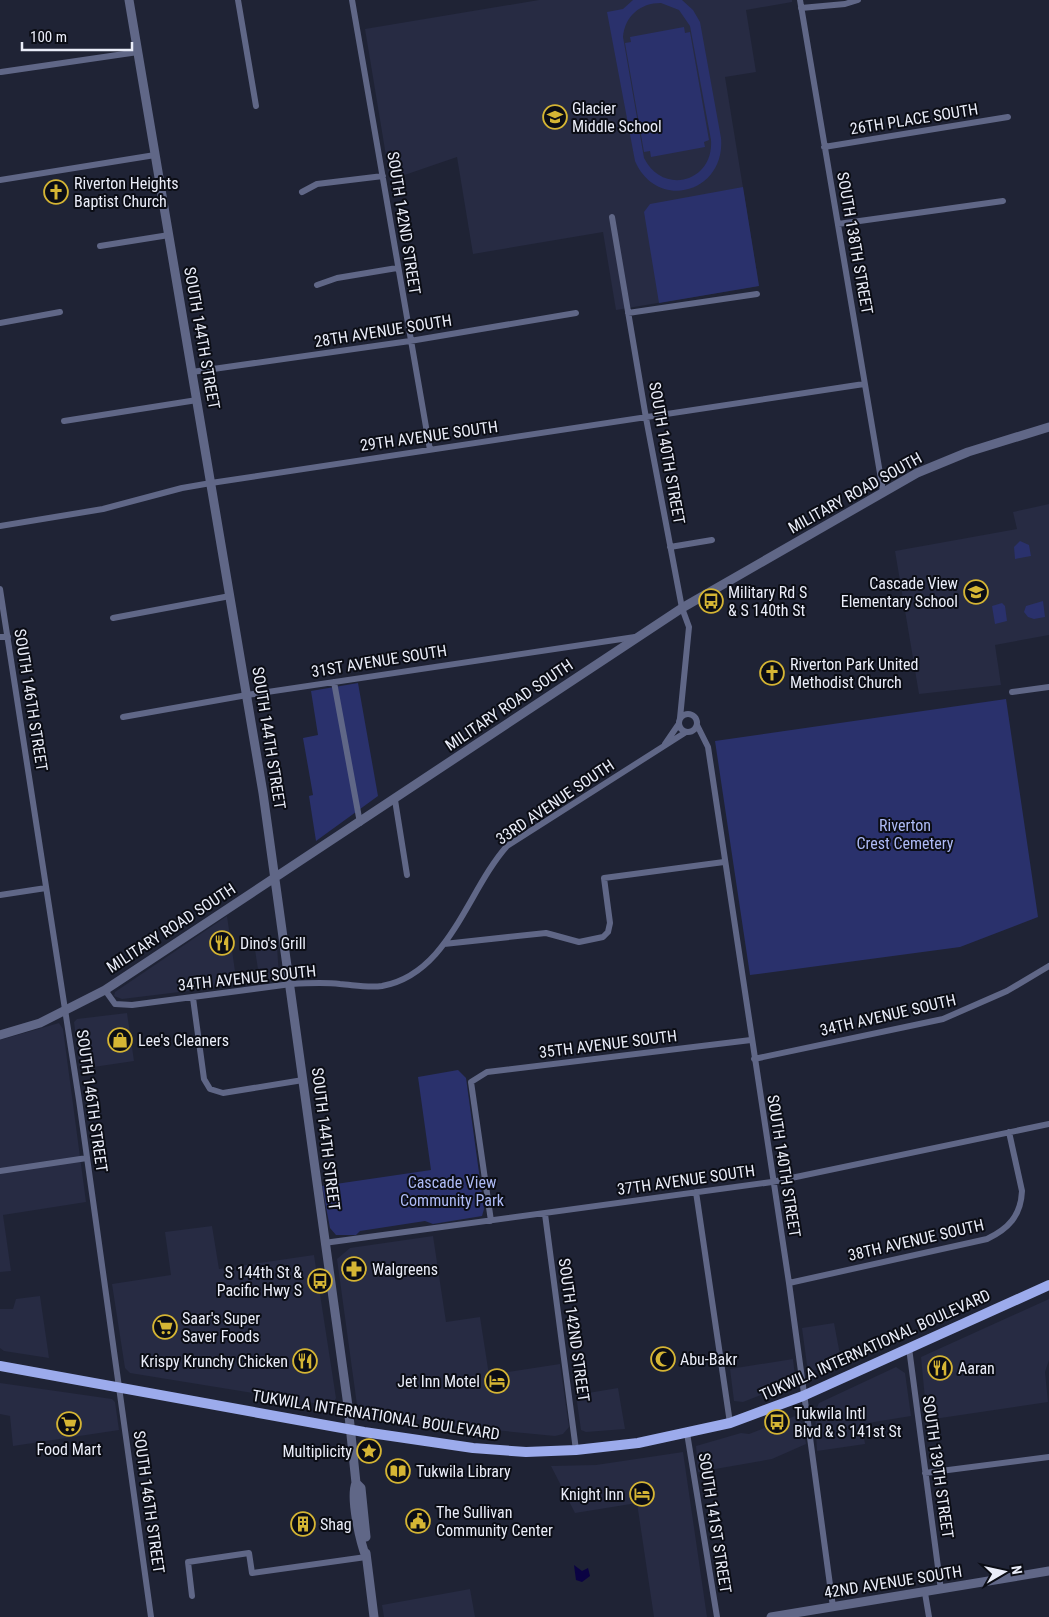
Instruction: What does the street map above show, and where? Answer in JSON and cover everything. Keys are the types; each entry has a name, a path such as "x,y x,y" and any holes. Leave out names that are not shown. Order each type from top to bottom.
{"main road":[{"name":"TUKWILA INTERNATIONAL BOULEVARD","path":"0,1366 350,1430 473,1448 526,1452 576,1450 638,1443 730,1423 804,1396 1049,1285"}],"street":[{"name":"SOUTH 144TH STREET","path":"129,0 276,877 350,1430 356,1484 354,1496 362,1545 366,1557 374,1617"},
{"path":"238,0 256,106"},
{"name":"SOUTH 142ND STREET","path":"352,0 430,450"},
{"name":"SOUTH 138TH STREET","path":"800,0 883,491"},
{"path":"801,8 845,4 858,0"},
{"path":"1,72 138,52"},
{"name":"26TH PLACE SOUTH","path":"824,147 1008,118"},
{"path":"0,180 155,156"},
{"path":"302,192 316,184 383,176"},
{"path":"838,224 1003,201"},
{"name":"SOUTH 140TH STREET","path":"612,217 670,547 682,608 689,627 679,722"},
{"path":"100,246 169,235"},
{"path":"317,285 337,278 397,268"},
{"path":"628,313 757,294"},
{"path":"0,324 60,312"},
{"name":"28TH AVENUE SOUTH","path":"192,372 410,341 576,313"},
{"name":"29TH AVENUE SOUTH","path":"0,526 102,509 182,488 211,483 864,384"},
{"path":"64,421 197,400"},
{"name":"MILITARY ROAD SOUTH","path":"0,1035 40,1023 65,1012 105,990 395,800 682,608 883,491 917,473 968,452 1049,427"},
{"path":"670,547 712,540"},
{"name":"SOUTH 146TH STREET","path":"0,589 87,1158 151,1617"},
{"path":"113,618 230,596"},
{"path":"0,637 8,636"},
{"name":"31ST AVENUE SOUTH","path":"124,717 247,695 639,636"},
{"path":"334,682 360,823"},
{"path":"1012,692 1049,687"},
{"name":"SOUTH 140TH STREET","path":"683,694 688,714"},
{"path":"688,714 695,717 694,730 679,722 688,714"},
{"name":"33RD AVENUE SOUTH","path":"663,747 679,722"},
{"name":"SOUTH 140TH STREET","path":"694,730 708,747 772,1182 789,1283 833,1607"},
{"name":"33RD AVENUE SOUTH","path":"444,944 491,866 508,846 663,747 694,730"},
{"path":"395,800 408,875"},
{"path":"444,944 546,932 579,942 598,939 608,932 610,923 604,878 724,862"},
{"path":"0,895 46,888"},
{"name":"34TH AVENUE SOUTH","path":"105,990 115,1004 121,1005 193,998 290,984 314,983 370,986 396,982 410,977 421,970 444,944"},
{"name":"34TH AVENUE SOUTH","path":"754,1059 943,1019 1007,991 1049,966"},
{"path":"193,998 204,1078 210,1089 224,1093 303,1080"},
{"name":"35TH AVENUE SOUTH","path":"491,1221 471,1082 487,1072 751,1040"},
{"name":"37TH AVENUE SOUTH","path":"324,1243 772,1182 1049,1124"},
{"name":"38TH AVENUE SOUTH","path":"789,1283 987,1240 1010,1225 1017,1214 1022,1191 1009,1132"},
{"path":"0,1171 87,1158"},
{"path":"696,1192 730,1423"},
{"name":"SOUTH 142ND STREET","path":"544,1214 576,1450"},
{"name":"SOUTH 139TH STREET","path":"909,1348 941,1590"},
{"name":"SOUTH 141ST STREET","path":"687,1433 717,1617"},
{"path":"925,1473 1049,1457"},
{"path":"192,1596 188,1562 249,1552 252,1573 366,1557"},
{"name":"42ND AVENUE SOUTH","path":"771,1617 821,1613 833,1607 1049,1571"},
{"path":"925,1593 929,1617"}],"shaded area":[{"name":"Glacier Middle School","path":"539,0 792,0 792,2 746,10 756,72 725,77 759,286 616,310 603,232 473,254 457,157 390,180 365,29"},
{"name":"Cascade View Elementary School","path":"1049,504 1049,635 995,645 1001,685 919,694 895,551 1017,529 1013,512"},
{"path":"227,916 237,985 122,999 114,996 115,992"},
{"path":"277,946 279,977 260,982 255,950"},
{"path":"127,1013 134,1061 80,1069 74,1022 77,1019"},
{"path":"59,1023 63,1029 86,1202 3,1215 11,1271 0,1272 0,1040"},
{"path":"212,1226 219,1269 314,1255 336,1398 332,1406 130,1373 125,1368 112,1284 171,1275 165,1232"},
{"path":"433,1236 446,1322 480,1317 489,1375 560,1364 569,1427 563,1434 555,1436 453,1426 361,1409 357,1405 337,1259 350,1248"},
{"path":"40,1296 49,1358 4,1351 0,1348 0,1309 13,1309 16,1299"},
{"path":"1049,1299 1049,1360 1045,1372 1048,1402 927,1420 921,1357"},
{"path":"834,1323 841,1360 821,1370 812,1370 807,1365 802,1328"},
{"path":"793,1359 795,1376 791,1383 743,1402 734,1401 730,1369"},
{"path":"896,1367 905,1373 911,1416 862,1424 865,1444 817,1451 815,1412 819,1403"},
{"path":"0,1383 112,1399 115,1402 119,1430 13,1446 10,1416 0,1414"},
{"path":"618,1388 625,1429 586,1432 581,1430 576,1395"},
{"path":"795,1416 803,1424 806,1444 772,1459 698,1472 696,1446 741,1433 749,1434"},
{"path":"683,1452 707,1617 654,1617 637,1503 575,1513 551,1466 596,1465"},
{"path":"574,1565 582,1571 588,1568 590,1576 582,1582 576,1580"},
{"path":"470,1589 475,1617 384,1617 382,1605"}],"green space":[{"path":"633,0 682,0 693,10 700,22 721,138 720,157 713,172 702,183 688,189 673,191 658,187 645,177 635,161 607,12 623,9","holes":["661,3 679,10 690,26 711,140 710,154 704,166 696,174 686,179 674,180 663,177 652,170 644,158 623,37 630,17 646,5"]},
{"path":"684,27 685,33 690,32 709,140 704,142 705,147 651,157 650,151 644,152 625,43 631,42 630,37"},
{"path":"743,187 759,286 659,303 644,212 650,204"},
{"path":"1020,541 1029,545 1031,556 1015,559 1014,547"},
{"path":"1043,601 1045,617 1034,619 1028,617 1024,612 1026,606"},
{"path":"1002,603 1005,606 1007,621 995,624 992,606"},
{"path":"358,683 378,796 316,841 309,796 313,795 303,738 318,735 311,691"},
{"name":"Riverton Crest Cemetery","path":"1006,699 1038,917 960,947 750,975 715,741"},
{"name":"Cascade View Community Park","path":"458,1070 466,1078 484,1209 482,1216 433,1224 425,1221 360,1231 356,1235 336,1235 330,1228 322,1186 431,1170 418,1077"}],"place":[{"name":"Glacier Middle School","path":"555,117"},
{"name":"Riverton Heights Baptist Church","path":"56,192"},
{"name":"Cascade View Elementary School","path":"976,592"},
{"name":"Military Rd S & S 140th St","path":"711,601"},
{"name":"Riverton Park United Methodist Church","path":"772,673"},
{"name":"Dino's Grill","path":"222,943"},
{"name":"Lee's Cleaners","path":"120,1040"},
{"name":"Walgreens","path":"354,1269"},
{"name":"S 144th St & Pacific Hwy S","path":"320,1281"},
{"name":"Saar's Super Saver Foods","path":"165,1327"},
{"name":"Abu-Bakr","path":"663,1359"},
{"name":"Krispy Krunchy Chicken","path":"305,1361"},
{"name":"Aaran","path":"940,1368"},
{"name":"Jet Inn Motel","path":"497,1381"},
{"name":"Tukwila Intl Blvd & S 141st St","path":"777,1422"},
{"name":"Food Mart","path":"69,1424"},
{"name":"Multiplicity","path":"369,1451"},
{"name":"Tukwila Library","path":"398,1471"},
{"name":"Knight Inn","path":"642,1494"},
{"name":"The Sullivan Community Center","path":"418,1521"},
{"name":"Shag","path":"303,1524"}]}
